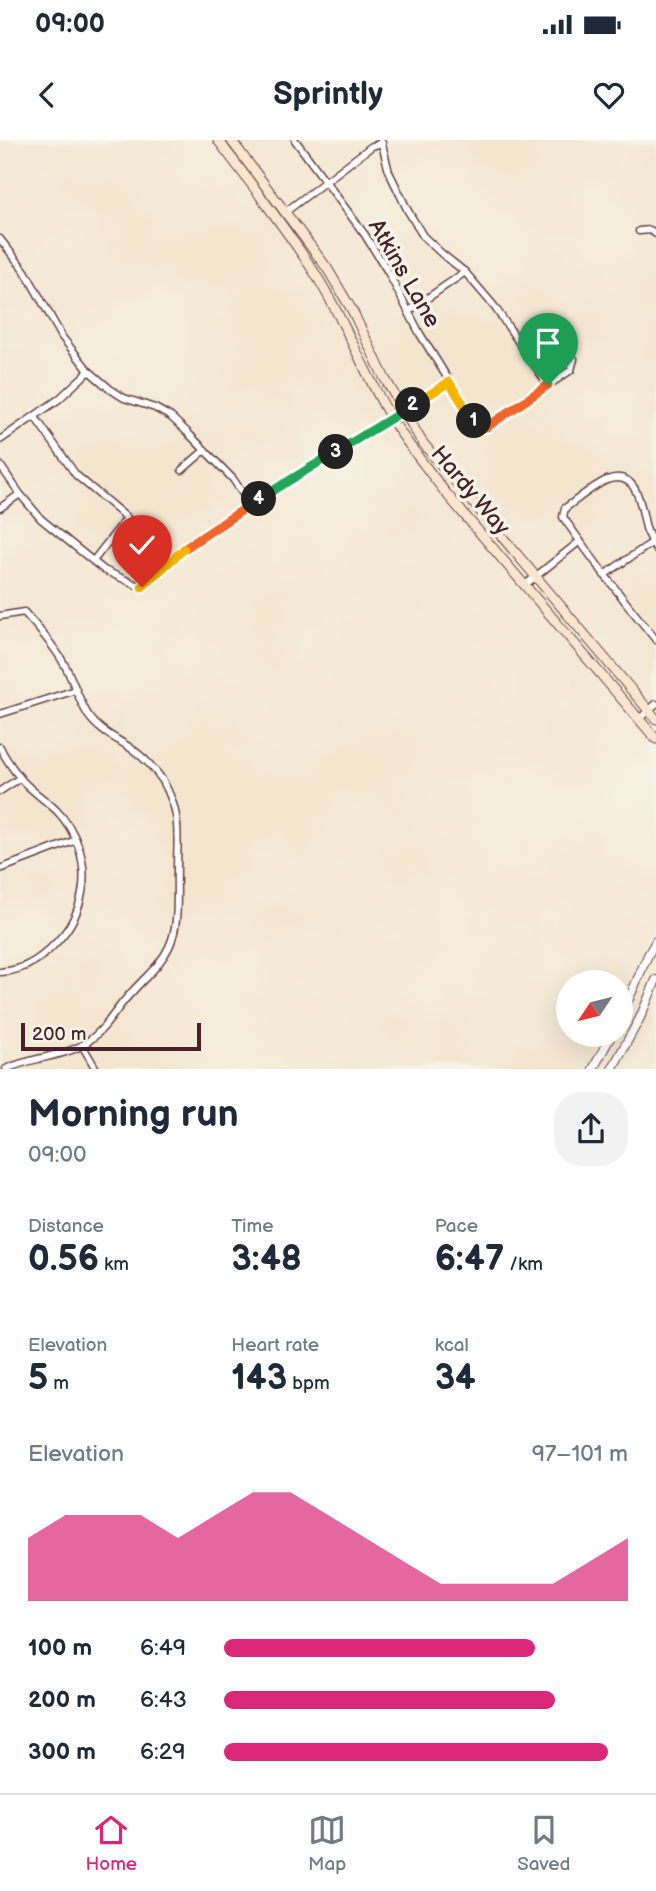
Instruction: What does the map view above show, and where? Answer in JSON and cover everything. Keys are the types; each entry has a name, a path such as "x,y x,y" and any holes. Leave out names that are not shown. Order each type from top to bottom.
{"main road":[{"name":"Hardy Way","path":"218,140 316,275 392,419 445,492 656,740"},
{"name":"Hardy Way","path":"231,140 327,268 353,312 384,377 429,451 535,577 652,707 656,719"}],"street":[{"name":"Atkins Lane","path":"295,140 327,181 382,263 420,334 478,427 487,427 548,385"},
{"path":"277,218 381,141 389,172 423,236 465,272 494,306 548,385 571,370 574,359"},
{"path":"639,231 650,230 656,234"},
{"path":"0,239 25,271 62,337 89,371 124,398 155,408 171,417 233,480 250,505"},
{"path":"409,310 465,272"},
{"path":"0,440 59,399 89,371"},
{"path":"0,465 41,519 104,570 142,587 180,551 449,382"},
{"path":"35,416 76,475 127,518 93,561"},
{"path":"182,470 205,450"},
{"path":"604,575 654,545 647,531 638,494 632,484 617,478 607,480 565,508 564,517 604,575 656,640"},
{"path":"0,508 20,494"},
{"path":"525,585 580,541"},
{"path":"0,616 24,612 63,662 88,715 100,728 143,758 163,782 172,800 178,835 176,924 169,946 158,965 131,992 104,1028 82,1045 63,1053 20,1062 6,1069"},
{"path":"0,714 76,690"},
{"path":"639,719 652,707"},
{"path":"0,747 20,778 57,811 70,828 84,867 81,900 72,922 54,945 43,956 21,968 0,972"},
{"path":"0,791 20,778"},
{"path":"0,869 76,840"},
{"path":"634,987 656,941"},
{"path":"612,1069 640,1018 656,980"},
{"path":"82,1045 96,1069"},
{"path":"593,1069 605,1047"}],"route":[{"path":"142,587 180,551 449,382 478,427 487,427 548,385"}]}
